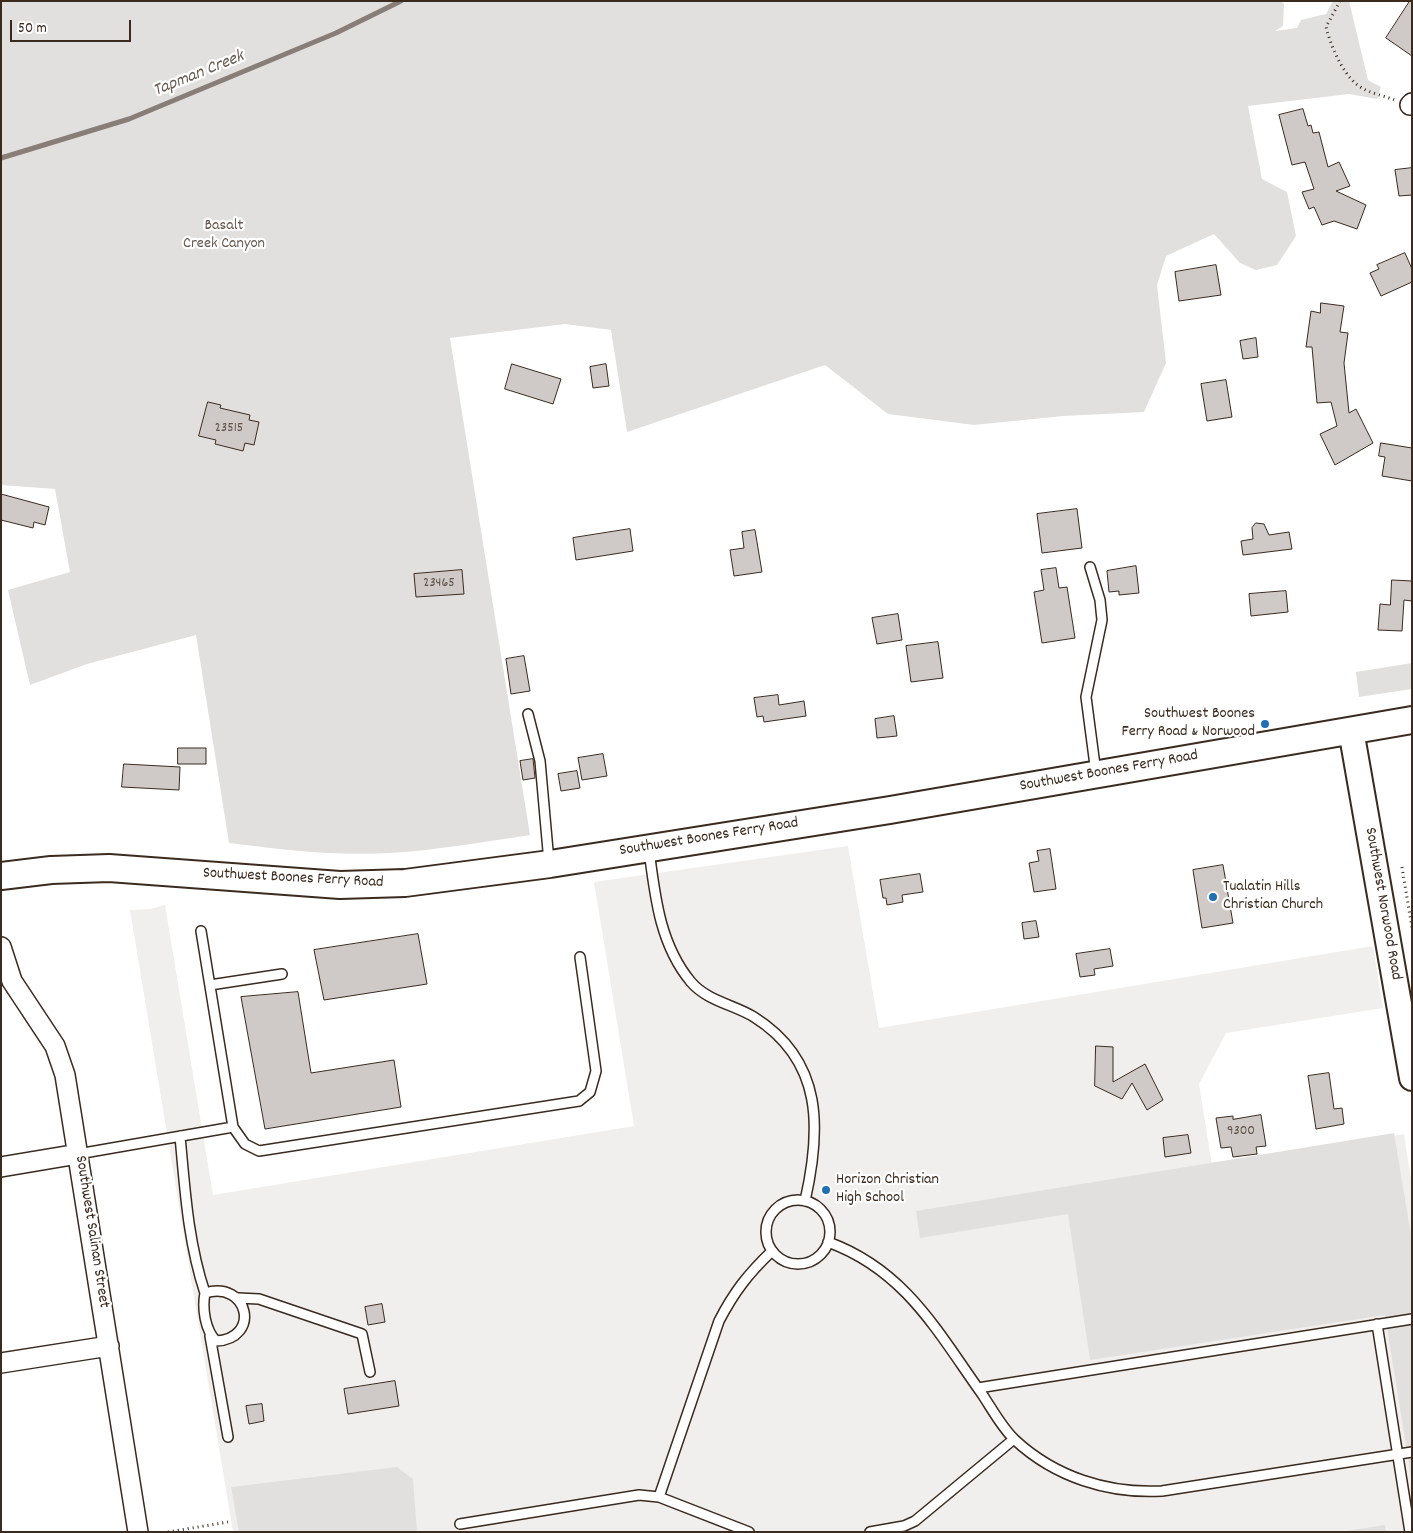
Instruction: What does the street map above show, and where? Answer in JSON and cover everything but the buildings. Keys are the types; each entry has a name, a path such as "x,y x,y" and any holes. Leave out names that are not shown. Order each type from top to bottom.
{"main road":[{"name":"Southwest Boones Ferry Road","path":"1,876 51,870 108,868 374,885 465,876 550,864 1097,775 1412,720"}],"street":[{"name":"Southwest Norwood Road","path":"1351,730 1412,1078"},
{"name":"Southwest Salinan Street","path":"1,947 12,981 55,1046 65,1075 138,1532"},
{"path":"1,1167 78,1154"},
{"path":"1,1363 109,1346"}],"lane":[{"path":"1090,567 1100,600 1102,620 1086,697 1097,775"},
{"path":"528,714 540,760 550,864"},
{"path":"648,848 662,928 674,958 693,984 710,996 754,1017 775,1034 792,1054 807,1080 815,1110 816,1143 805,1201"},
{"path":"201,931 233,1128 244,1144 259,1151 578,1101 590,1092 596,1070 580,956"},
{"path":"210,985 282,974"},
{"path":"78,1154 233,1128"},
{"path":"180,1136 188,1226 205,1293 204,1313 210,1335 228,1437"},
{"path":"794,1200 805,1201 815,1205 826,1216 830,1232 828,1242 817,1258 798,1265 783,1261 772,1251 766,1241 765,1230 771,1214 783,1203 794,1200"},
{"path":"828,1242 880,1268 898,1283 924,1311 1014,1439 1047,1463 1071,1476 1097,1486 1144,1492 1412,1452"},
{"path":"659,1496 719,1321 731,1296 746,1276 772,1251"},
{"path":"205,1293 216,1290 238,1298 258,1300 362,1334 370,1372"},
{"path":"210,1335 216,1341 225,1340 235,1337 241,1331 244,1321 244,1306 238,1298"},
{"path":"978,1388 1412,1319"},
{"path":"1377,1324 1410,1532"},
{"path":"870,1532 904,1526 915,1521 1014,1439"},
{"path":"460,1524 639,1495 659,1496 749,1532"}],"path":[{"path":"1340,1 1326,27 1330,41 1342,65 1355,83 1368,91 1411,104"},
{"path":"1402,868 1412,928"},
{"path":"168,1532 228,1522"}],"shaded area":[{"name":"Horizon Christian High School","path":"848,846 879,1028 1373,946 1383,1008 1226,1033 1199,1084 1212,1165 1404,1134 1412,1186 1412,1532 233,1532 130,910 151,909 165,905 213,1195 634,1126 594,882"}],"green space":[{"name":"Basalt Creek Canyon","path":"1,1 1281,1 1284,4 1283,26 1275,31 1297,28 1301,20 1326,14 1333,1 1349,1 1368,80 1381,87 1377,99 1349,94 1248,106 1262,179 1287,192 1296,236 1277,265 1256,270 1240,263 1214,234 1166,256 1157,285 1166,363 1144,412 1063,416 974,425 888,414 825,365 627,432 611,330 565,324 450,338 530,835 443,848 390,853 310,852 229,843 196,635 87,664 30,685 8,590 70,572 55,489 1,485"},
{"path":"1412,663 1412,689 1359,697 1356,672"},
{"path":"1394,1133 1412,1241 1412,1483 1385,1315 1090,1360 1068,1214 920,1238 916,1211"},
{"path":"397,1467 413,1479 417,1532 239,1532 231,1487"},
{"path":"1385,1525 1386,1532 1340,1532"}],"waterway":[{"name":"Tapman Creek","path":"1,158 129,119 336,33 401,1"}],"place":[{"name":"Southwest Boones Ferry Road & Norwood","path":"1265,724"},
{"name":"Tualatin Hills Christian Church","path":"1213,897"},
{"name":"Horizon Christian High School","path":"826,1190"}]}
